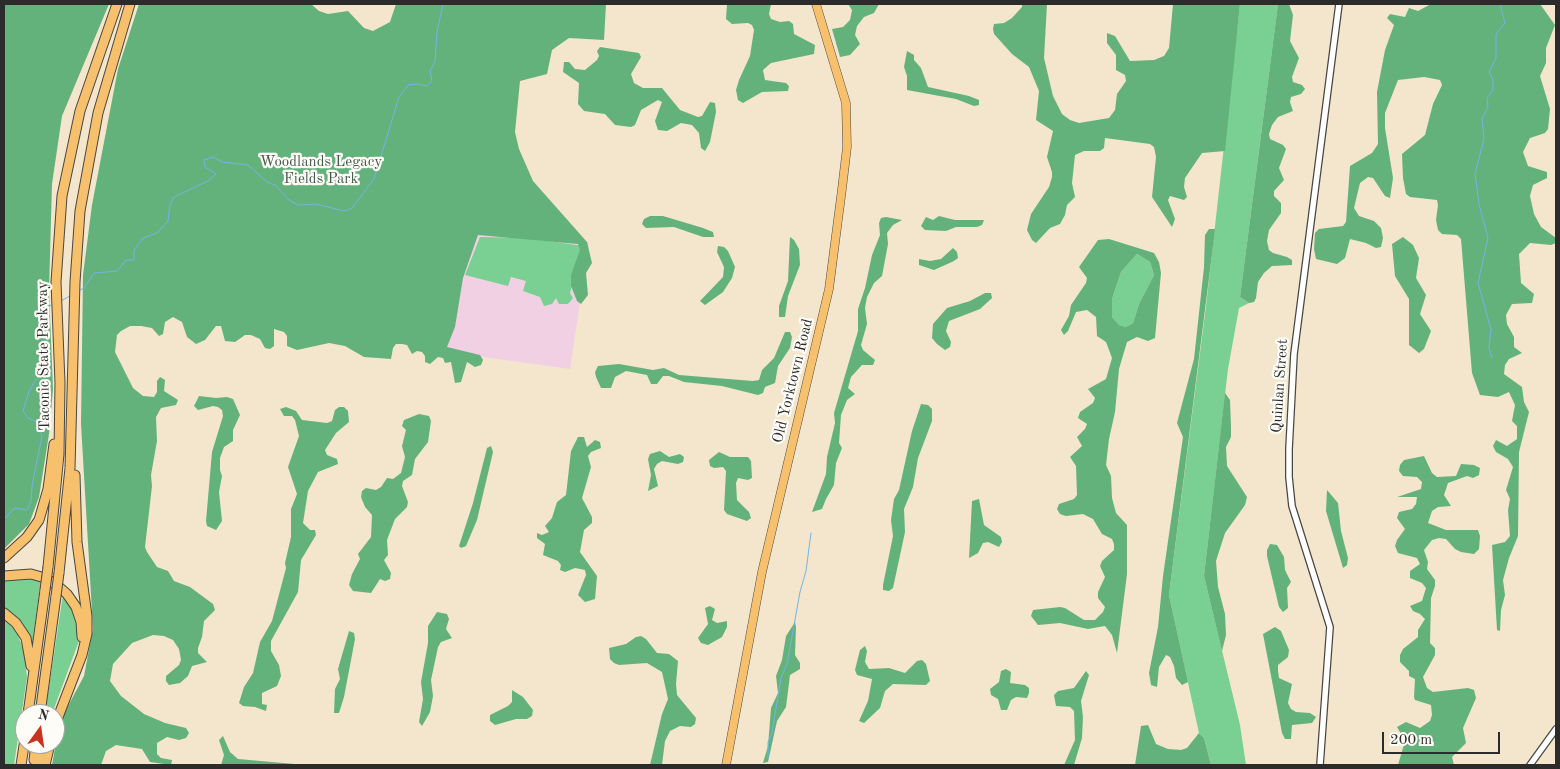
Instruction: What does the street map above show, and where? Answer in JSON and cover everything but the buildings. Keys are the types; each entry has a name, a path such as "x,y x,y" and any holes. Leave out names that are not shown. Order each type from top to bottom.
{"highway":[{"name":"Taconic State Parkway","path":"30,704 57,490 60,418 56,282 62,196 80,111 117,4"},
{"name":"Taconic State Parkway","path":"41,704 69,482 76,253 87,169 104,85 130,4"},
{"path":"63,704 84,652 88,629 76,523 77,367 73,354"},
{"path":"4,558 27,538 40,517 49,482 56,428 60,418"},
{"path":"4,576 27,573 48,580 67,594 79,614 82,630 80,647 57,704"},
{"path":"4,613 16,623 26,638 34,675"}],"main road":[{"name":"Old Yorktown Road","path":"726,765 762,572 829,288 847,147 846,103 816,4"}],"street":[{"name":"Quinlan Street","path":"1320,765 1330,627 1292,506 1288,477 1294,354 1339,4"},
{"path":"1530,765 1556,729"}],"shaded area":[{"path":"478,232 589,243 570,369 440,351 459,276"}],"green space":[{"path":"4,4 109,4 62,116 52,184 49,291 53,389 49,434 39,497 29,524 4,549"},
{"name":"Woodlands Legacy Fields Park","path":"139,4 311,4 319,11 328,14 348,11 364,28 373,31 390,22 396,4 606,4 604,40 569,38 552,50 547,74 520,81 515,132 519,149 533,181 587,242 592,263 586,273 588,295 581,304 577,301 571,286 571,275 580,250 578,244 478,235 463,278 455,327 447,347 480,355 483,360 481,365 475,367 467,362 461,382 455,383 451,362 445,363 443,358 438,357 430,364 425,362 425,356 422,352 417,351 412,354 407,345 402,344 396,344 393,348 391,359 364,357 345,346 329,343 297,350 287,346 287,336 284,332 274,329 274,346 270,349 265,348 260,339 251,335 245,335 235,342 225,341 221,326 216,326 205,340 196,344 187,337 182,322 173,317 165,322 163,334 159,336 152,328 141,326 130,326 117,335 115,352 133,388 143,396 154,397 157,392 157,381 160,377 165,380 164,391 178,400 176,405 161,408 156,417 157,441 151,475 152,486 145,547 157,567 168,571 174,581 190,587 213,604 215,610 204,621 202,637 198,648 198,653 207,662 192,666 188,676 180,683 169,685 166,681 166,676 179,665 181,660 179,649 173,640 164,636 153,635 132,643 113,664 110,681 121,696 144,714 165,723 186,728 189,733 186,738 179,740 167,737 157,743 157,754 161,758 172,760 171,765 150,762 142,749 116,745 106,751 101,765 52,765 54,754 65,754 65,712 84,676 93,629 81,424 83,275 92,205 118,69"},
{"path":"727,4 771,4 769,14 771,19 780,22 789,21 793,24 794,34 815,45 814,54 771,63 763,70 765,80 786,83 789,86 788,91 762,92 743,103 738,100 736,90 750,56 754,30 752,25 748,23 732,24 726,19"},
{"path":"848,4 879,4 874,13 864,17 857,26 855,35 860,44 850,55 840,57 832,29 843,27 850,20 852,10"},
{"path":"1022,4 1047,4 1044,58 1053,96 1062,114 1070,120 1079,123 1109,118 1115,110 1117,94 1126,81 1125,75 1116,70 1116,55 1107,43 1107,33 1115,36 1130,61 1154,60 1164,56 1169,48 1173,4 1240,4 1225,151 1202,153 1185,178 1184,187 1187,197 1184,200 1170,196 1168,200 1175,219 1172,227 1152,197 1156,157 1154,147 1150,144 1105,138 1104,148 1100,151 1084,151 1075,155 1072,183 1075,197 1067,205 1065,215 1060,224 1050,228 1036,243 1032,240 1027,230 1031,214 1049,187 1052,177 1047,157 1053,131 1036,120 1039,91 1029,67 1012,54 994,34 993,29 994,24 1004,23 1012,18 1022,7"},
{"path":"1240,4 1278,4 1240,297 1249,303 1239,308 1228,369 1204,576 1240,725 1246,765 1211,765 1204,738 1199,733 1169,595 1206,306"},
{"path":"1278,4 1289,4 1293,15 1290,41 1299,58 1292,77 1293,82 1302,85 1305,89 1301,94 1291,97 1290,102 1293,111 1278,117 1272,125 1269,134 1270,139 1283,145 1286,149 1279,168 1284,180 1274,191 1274,196 1281,203 1281,213 1269,230 1267,241 1269,250 1292,260 1292,265 1272,266 1264,273 1258,282 1254,302 1249,303 1240,297"},
{"path":"1431,4 1540,4 1555,25 1546,48 1546,63 1540,76 1550,109 1548,129 1545,133 1530,138 1523,152 1528,166 1547,172 1547,178 1533,185 1530,196 1534,214 1541,227 1556,238 1556,243 1551,245 1530,243 1519,254 1521,283 1534,294 1532,303 1512,304 1506,315 1507,324 1514,337 1514,347 1522,353 1509,359 1505,365 1504,374 1522,387 1524,402 1529,412 1519,452 1518,536 1503,580 1505,595 1501,610 1500,631 1497,630 1492,545 1505,542 1510,536 1508,510 1510,499 1506,490 1513,467 1508,459 1496,452 1493,446 1496,440 1507,446 1517,439 1517,426 1512,421 1515,405 1509,392 1498,397 1480,395 1472,373 1461,239 1457,235 1442,234 1438,230 1436,220 1437,200 1410,197 1406,194 1403,178 1402,154 1425,135 1433,104 1442,85 1440,80 1424,77 1398,80 1385,113 1385,128 1393,178 1390,198 1385,196 1373,178 1368,177 1360,183 1354,208 1359,216 1374,221 1381,228 1383,238 1381,247 1376,248 1350,239 1345,258 1337,264 1316,259 1314,249 1315,233 1319,229 1343,226 1346,222 1350,166 1372,153 1378,144 1377,92 1385,50 1394,25 1387,18 1390,14 1405,17 1409,8 1418,11"},
{"path":"600,47 639,53 641,57 631,74 634,83 643,88 662,88 680,110 698,117 702,116 710,102 715,103 716,112 710,142 705,151 701,148 699,133 692,125 681,123 667,131 658,130 655,121 662,102 658,100 641,110 635,125 631,127 615,125 605,114 584,111 578,104 579,83 563,72 564,62 569,62 575,69 585,70 597,60 599,56 597,51"},
{"path":"907,51 914,55 914,60 921,68 928,87 969,96 979,100 979,105 974,106 956,99 907,90 907,76 904,67"},
{"path":"650,216 663,216 703,228 713,232 714,237 703,237 674,227 646,228 642,224 644,219"},
{"path":"939,216 955,220 984,220 982,225 977,227 956,227 946,231 925,230 921,226 926,217 933,220"},
{"path":"881,218 902,220 893,225 887,233 888,244 882,276 874,283 867,297 865,308 867,324 861,345 863,350 875,360 873,365 862,365 851,377 848,388 855,394 847,400 841,415 839,443 842,448 836,463 834,485 822,509 812,512 826,474 827,457 835,423 834,413 858,331 858,309 865,288 872,255 880,235 879,223"},
{"path":"1209,229 1215,229 1169,595 1188,682 1182,685 1176,678 1174,666 1170,657 1166,655 1159,667 1157,687 1151,685 1149,673 1158,627 1163,576 1183,437 1177,423 1194,359 1204,267 1205,235"},
{"path":"480,237 529,238 583,246 570,293 573,298 568,304 559,304 556,298 552,304 544,306 540,297 523,291 526,281 511,277 508,286 465,275"},
{"path":"790,237 799,249 800,265 788,296 785,317 779,317 779,306 788,281"},
{"path":"1403,237 1413,245 1419,258 1416,278 1426,295 1420,314 1431,331 1424,349 1419,353 1409,345 1409,299 1395,276 1392,244"},
{"path":"1109,239 1154,253 1159,262 1161,273 1155,338 1148,341 1137,337 1127,342 1119,369 1115,412 1109,439 1106,465 1111,476 1112,498 1116,513 1127,525 1127,574 1117,653 1112,635 1105,626 1088,629 1060,623 1038,625 1031,616 1033,610 1060,607 1065,608 1084,620 1095,620 1105,607 1098,598 1098,592 1105,577 1100,566 1102,561 1114,550 1112,539 1102,534 1093,519 1083,514 1066,516 1060,514 1057,509 1059,504 1074,499 1077,495 1076,466 1070,457 1082,446 1077,437 1087,424 1078,418 1080,412 1093,403 1095,398 1088,389 1106,379 1112,358 1106,342 1097,336 1096,317 1087,310 1076,312 1068,331 1064,335 1061,330 1069,316 1071,305 1086,283 1087,278 1079,267 1098,240","holes":["1137,254 1150,262 1154,275 1139,304 1133,323 1126,327 1119,325 1112,317 1112,299 1121,272"]},
{"path":"718,246 724,247 728,251 735,267 732,278 723,292 705,305 700,301 723,277 724,267 717,252"},
{"path":"953,248 957,252 958,258 954,261 934,270 919,265 919,259 930,261 941,259"},
{"path":"1137,254 1150,262 1154,275 1139,304 1133,323 1126,327 1119,325 1112,317 1112,299 1121,272"},
{"path":"985,293 991,293 992,298 980,309 949,321 946,331 951,342 950,347 945,350 937,344 932,338 933,324 947,308 970,301"},
{"path":"785,332 790,332 792,337 790,348 778,366 775,383 765,387 763,393 758,395 722,386 684,382 669,376 663,376 657,384 651,384 647,375 626,371 615,377 611,388 601,388 596,377 595,372 598,366 619,364 653,370 664,368 679,375 759,380 762,370 774,358"},
{"path":"1225,393 1230,400 1231,427 1231,437 1226,447 1227,466 1247,497 1245,505 1225,533 1216,561 1218,587 1225,614 1226,635 1222,651 1204,576"},
{"path":"199,396 233,399 240,415 233,430 233,441 224,447 220,458 222,476 219,492 222,521 216,530 207,526 206,521 212,452 223,416 222,410 218,407 213,406 198,410 194,406"},
{"path":"921,404 928,405 932,409 932,421 918,458 913,487 904,509 905,532 893,588 889,591 883,590 893,536 891,520 894,499 899,490 912,431"},
{"path":"286,407 296,411 302,420 327,423 332,421 335,410 339,407 344,407 348,411 349,422 336,433 325,450 327,455 337,459 338,464 318,472 308,491 303,523 310,530 315,530 316,535 301,560 298,592 271,641 271,651 279,665 281,676 277,686 262,693 262,704 267,705 266,711 255,707 243,706 239,703 244,687 253,673 260,642 272,621 286,568 285,563 291,537 291,509 297,494 288,467 299,436 295,420 292,416 284,416 280,409"},
{"path":"419,414 429,416 431,421 428,442 415,459 412,475 403,481 402,486 408,502 407,507 395,519 387,540 388,555 384,560 391,573 390,579 385,581 380,579 371,593 353,591 349,585 352,574 360,559 358,554 371,537 372,515 365,507 361,497 362,491 366,488 376,490 381,487 387,478 393,479 401,473 405,457 402,446 406,430 402,426 404,420"},
{"path":"578,437 584,437 587,447 595,440 600,442 601,448 591,452 588,456 591,467 582,498 592,517 592,523 584,530 580,552 597,576 595,599 585,602 578,595 586,575 585,570 575,568 565,572 560,570 561,565 558,561 543,555 545,544 537,538 537,533 542,535 549,532 545,526 552,518 557,502 566,495 571,451"},
{"path":"491,446 493,452 477,520 466,546 461,548 459,546 473,503 487,448"},
{"path":"660,451 669,457 680,454 684,457 683,462 678,464 662,461 657,464 654,469 658,486 648,491 651,475 648,459 650,454"},
{"path":"719,452 730,457 748,457 751,461 752,478 748,480 738,478 736,483 737,500 749,512 751,518 747,521 727,514 724,510 726,471 723,467 714,468 710,466 709,460"},
{"path":"1424,456 1432,473 1437,477 1456,476 1461,464 1474,465 1480,468 1479,475 1473,478 1467,476 1448,483 1444,495 1451,506 1438,507 1432,511 1428,523 1446,530 1478,530 1480,536 1479,549 1474,554 1461,552 1455,549 1446,539 1439,538 1432,540 1424,550 1428,562 1427,569 1435,580 1431,598 1430,643 1435,648 1435,655 1423,677 1427,688 1433,692 1468,688 1474,690 1476,698 1463,728 1466,743 1452,757 1454,765 1398,765 1405,741 1397,727 1406,722 1420,728 1430,721 1432,715 1431,705 1415,700 1415,679 1409,676 1409,671 1400,662 1400,655 1403,649 1418,637 1418,630 1425,619 1413,611 1410,606 1422,601 1426,588 1422,583 1410,578 1410,571 1420,564 1417,558 1398,553 1395,546 1405,529 1397,518 1399,512 1412,509 1416,504 1417,497 1397,497 1421,489 1422,482 1417,477 1403,476 1399,471 1400,465 1404,460"},
{"path":"1327,490 1338,503 1341,531 1348,558 1347,565 1343,568 1326,511"},
{"path":"979,499 984,525 1001,537 1002,542 999,547 988,542 983,543 978,553 969,558 972,501"},
{"path":"1270,544 1277,545 1284,557 1285,570 1291,582 1287,588 1288,608 1283,612 1279,607 1267,556"},
{"path":"29,576 41,579 32,646 4,611 4,579"},
{"path":"63,594 67,596 80,628 79,641 56,704 46,704"},
{"path":"710,606 715,609 712,620 717,623 727,621 727,627 722,637 708,645 701,643 698,638 708,624 705,608"},
{"path":"437,612 447,614 449,619 446,629 452,638 441,642 438,647 431,680 433,696 430,712 422,726 419,722 423,699 421,682 428,643 428,626"},
{"path":"4,620 16,630 24,651 27,677 23,704 15,704 14,765 4,765"},
{"path":"795,622 795,655 800,663 800,669 790,675 786,707 777,721 768,762 763,763 768,746 771,708 778,693 776,676 782,660 786,636"},
{"path":"1275,627 1281,631 1289,650 1288,657 1278,665 1279,678 1292,684 1288,703 1291,709 1296,712 1310,713 1316,717 1312,723 1292,725 1291,739 1285,739 1282,733 1263,634"},
{"path":"349,631 354,633 355,639 344,697 339,713 334,713 335,689 340,679 338,669"},
{"path":"641,636 646,639 657,653 669,654 678,661 677,695 696,718 695,724 691,727 680,726 670,731 665,741 662,765 650,765 662,714 668,699 662,672 647,663 619,665 610,659 609,648 626,644"},
{"path":"865,646 867,651 865,662 869,669 889,668 905,673 917,661 922,660 926,664 930,681 926,685 893,684 885,691 880,708 864,723 859,721 868,701 872,679 857,675 855,670 860,650"},
{"path":"1006,669 1011,672 1010,683 1025,685 1029,688 1029,693 1027,698 1016,697 1011,700 1007,710 1001,710 998,699 991,695 990,689 999,682 1001,671"},
{"path":"1086,671 1089,675 1081,701 1083,717 1082,738 1074,765 1064,765 1075,740 1074,711 1070,707 1056,706 1054,695 1058,691 1074,688"},
{"path":"512,690 523,697 533,710 532,716 527,719 516,719 495,725 490,721 490,715 512,702"},
{"path":"1148,725 1156,744 1168,749 1181,750 1187,748 1199,733 1204,738 1211,765 1135,765 1141,726"},
{"path":"223,736 230,752 238,759 306,765 221,765 224,755 219,740"}],"waterway":[{"path":"80,290 84,288 94,273 117,271 126,260 134,260 134,250 143,238 157,233 168,221 170,205 174,197 208,181 216,174 205,167 204,160 213,157 223,162 248,165 267,182 275,185 289,200 298,205 316,204 344,211 352,208 374,179 399,97 408,85 427,86 432,81 430,71 435,62 437,32 443,4"},
{"path":"1492,358 1489,348 1491,329 1478,283 1488,238 1479,204 1475,174 1484,139 1482,118 1488,108 1487,98 1493,90 1493,80 1489,72 1496,58 1496,34 1505,23 1500,4"},
{"path":"61,301 70,296"},
{"path":"4,519 15,508 27,510 31,502 32,486 42,436 37,422 28,418 23,411 29,391 44,367 47,340 44,316 47,307 51,305"},
{"path":"768,758 768,742 772,733 781,678 787,664 800,592 806,571 811,533"}]}
